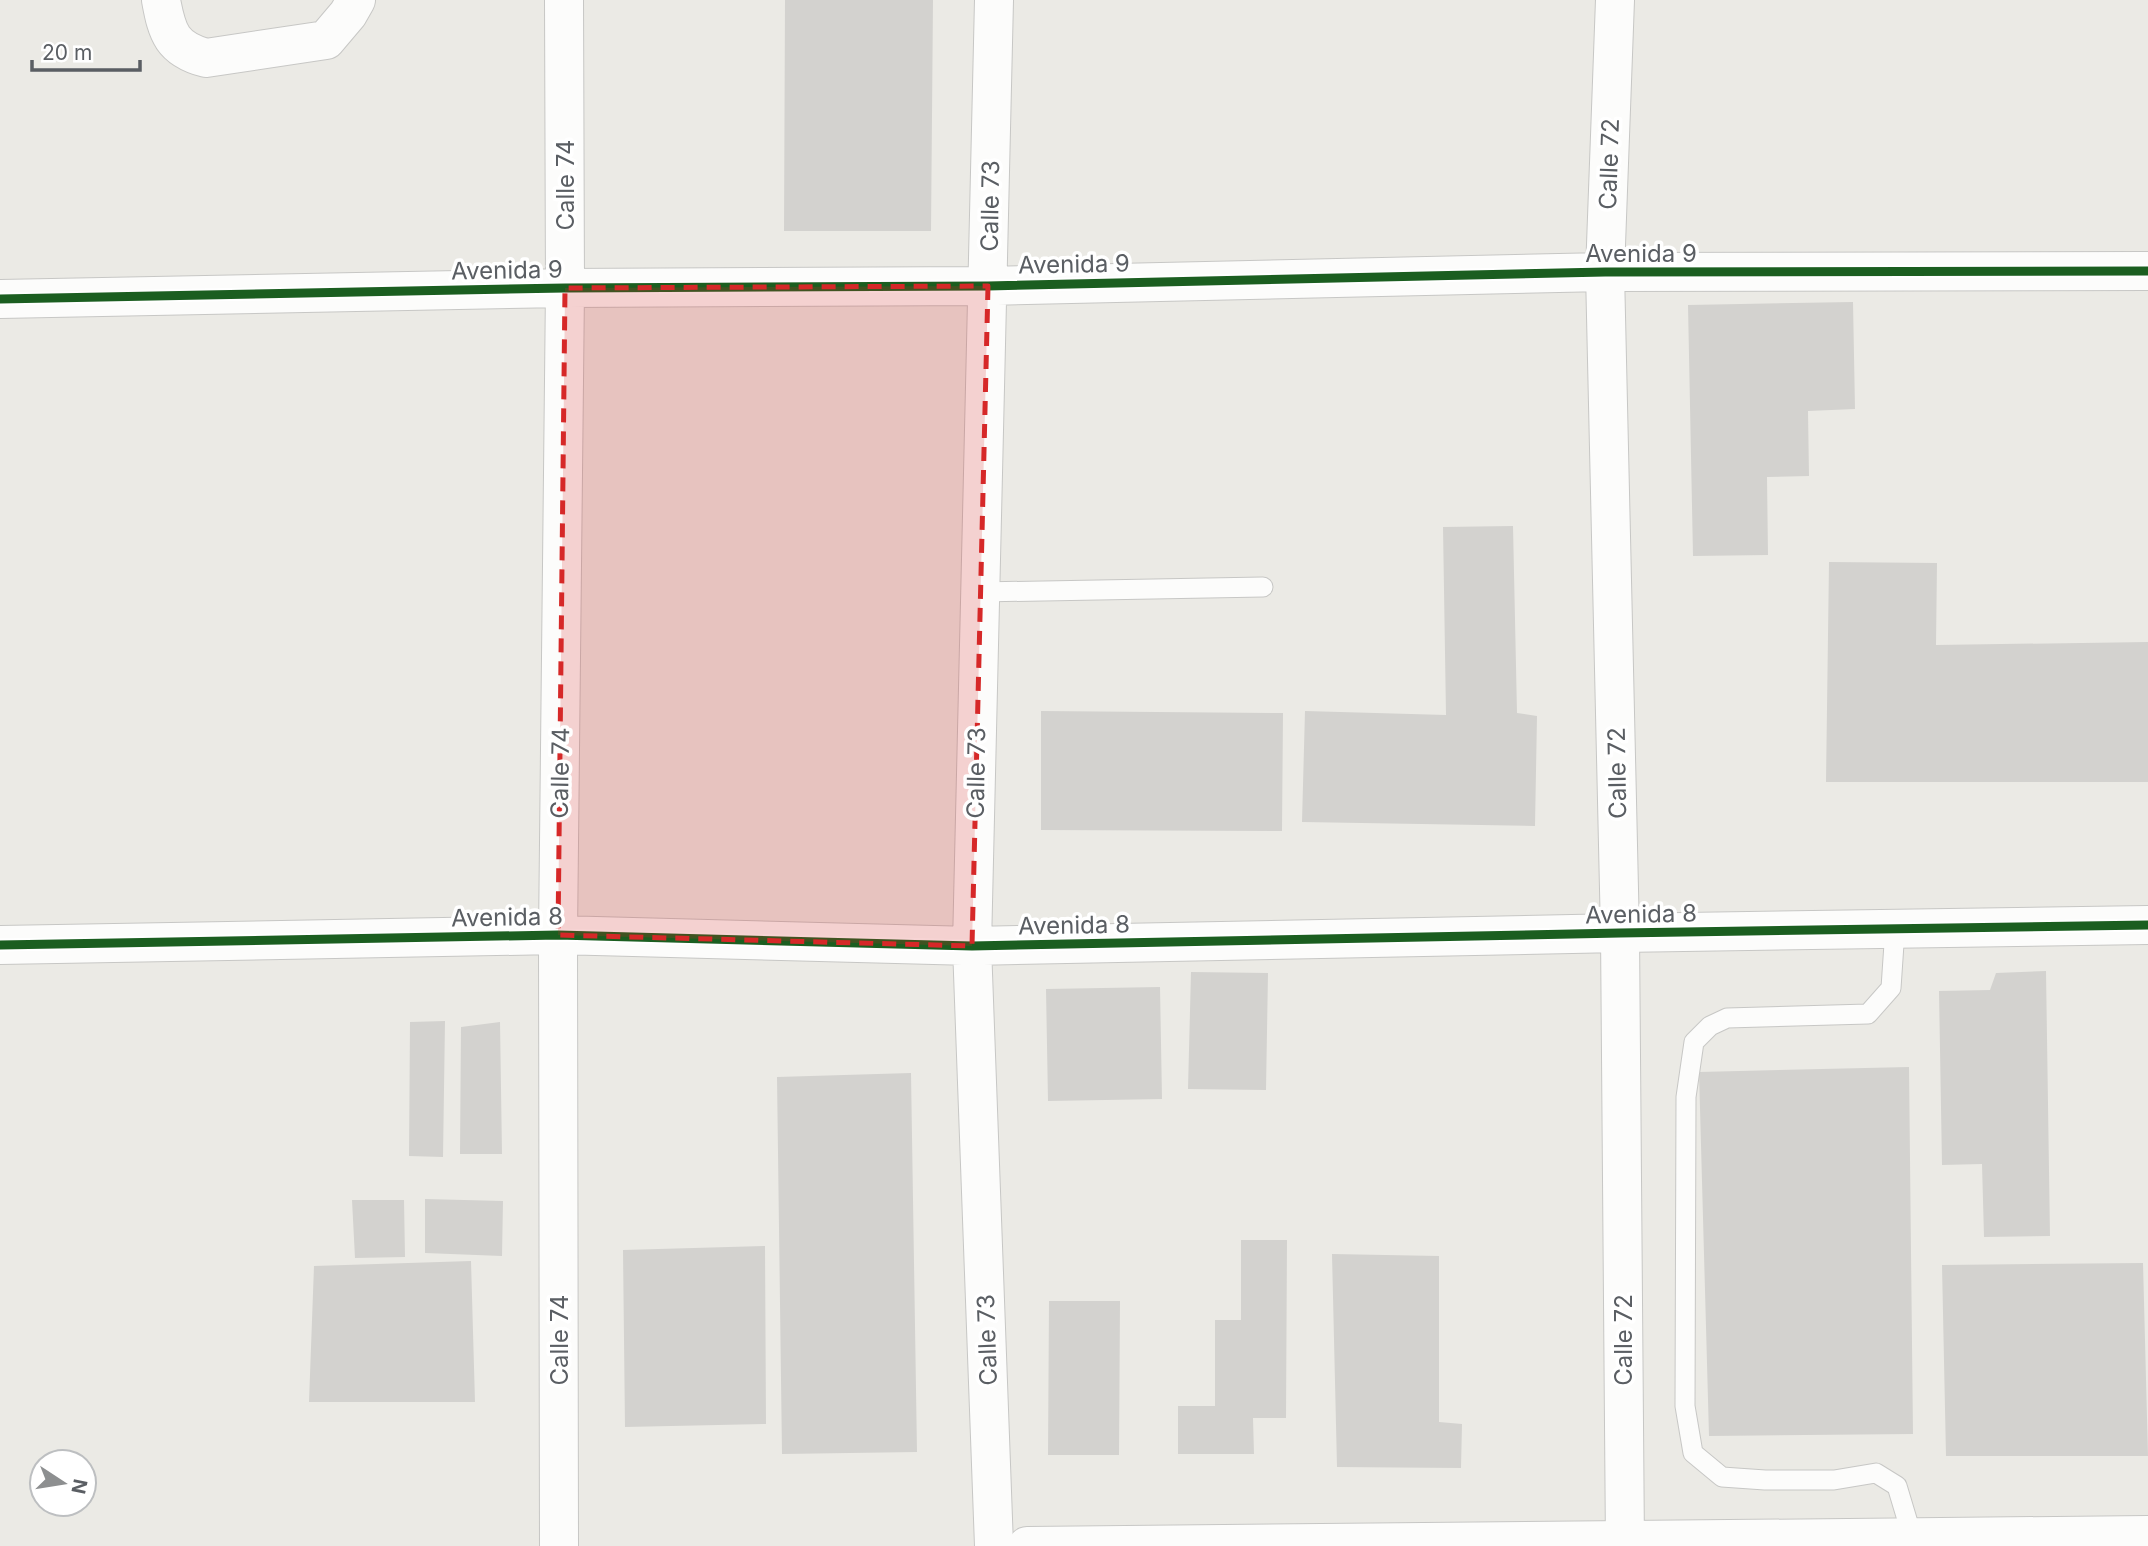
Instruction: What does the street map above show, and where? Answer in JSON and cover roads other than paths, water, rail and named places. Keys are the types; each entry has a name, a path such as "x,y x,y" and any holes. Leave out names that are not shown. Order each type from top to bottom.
{"street":[{"path":"161,0 167,26 175,43 187,53 206,58 326,40 356,0"},
{"name":"Calle 74","path":"559,1546 558,936 565,288 564,0"},
{"name":"Calle 73","path":"994,0 972,946 994,1546"},
{"name":"Calle 72","path":"1615,0 1605,272 1620,933 1625,1542"},
{"name":"Avenida 9","path":"0,299 565,288 988,286 1605,272 2148,271"},
{"name":"Avenida 8","path":"0,945 558,936 972,946 2148,925"},
{"path":"1027,1546 2148,1535"}],"lane":[{"path":"981,592 1263,587"},
{"path":"1895,929 1891,988 1868,1014 1727,1018 1710,1026 1694,1042 1685,1097 1685,1406 1693,1453 1722,1477 1834,1480 1876,1473 1896,1486 1912,1536"}]}
